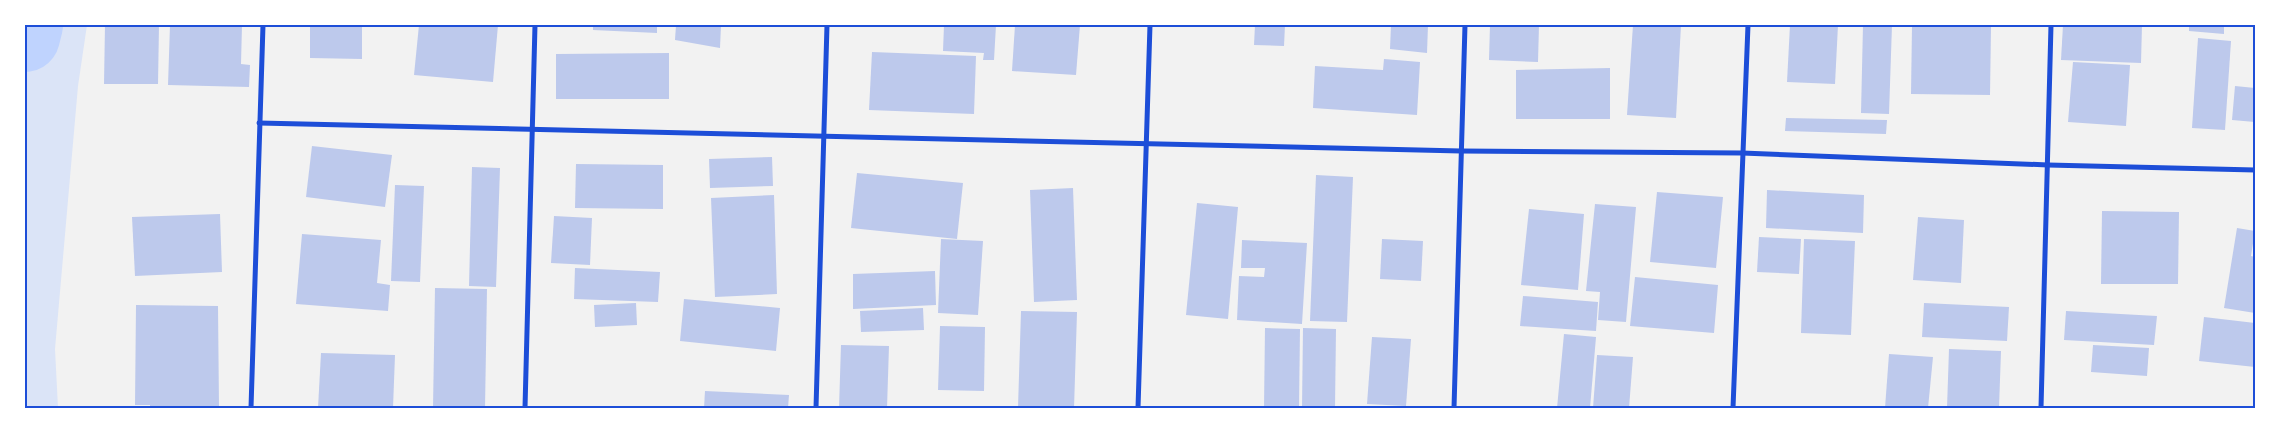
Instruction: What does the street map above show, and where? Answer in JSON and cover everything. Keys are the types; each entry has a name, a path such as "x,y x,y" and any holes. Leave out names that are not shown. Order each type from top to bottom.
{"street":[{"path":"251,408 263,25"},
{"path":"525,408 535,25"},
{"path":"816,408 827,25"},
{"path":"1138,408 1150,25"},
{"path":"1454,408 1465,25"},
{"path":"1733,408 1748,25"},
{"path":"2041,408 2051,25"},
{"path":"259,123 1461,151 1742,154 2255,170"}],"shaded area":[{"path":"25,25 87,25 78,86 55,349 58,408 25,408"}],"building":[{"path":"105,25 159,25 158,84 104,84"},
{"path":"170,25 242,25 241,64 250,65 249,87 168,85"},
{"path":"419,25 498,25 493,82 414,75"},
{"path":"593,25 657,25 657,33 593,30"},
{"path":"676,25 721,25 720,48 675,40"},
{"path":"944,25 996,25 994,60 983,60 984,53 943,51"},
{"path":"1015,25 1080,25 1076,75 1012,71"},
{"path":"1255,25 1285,25 1284,46 1254,45"},
{"path":"1391,25 1428,25 1427,53 1390,49"},
{"path":"1490,25 1539,25 1538,62 1489,60"},
{"path":"1633,25 1681,25 1676,118 1627,115"},
{"path":"1790,25 1838,25 1835,84 1787,82"},
{"path":"1863,25 1892,25 1889,114 1861,113"},
{"path":"2063,25 2142,25 2141,63 2061,60"},
{"path":"2189,25 2224,25 2224,34 2189,31"},
{"path":"310,26 362,26 362,59 310,58"},
{"path":"1912,26 1991,27 1990,95 1911,94"},
{"path":"2198,38 2231,41 2225,130 2192,128"},
{"path":"872,52 976,56 974,114 869,110"},
{"path":"669,53 669,99 556,99 556,54"},
{"path":"1384,59 1420,62 1417,115 1313,108 1315,66 1383,70"},
{"path":"2073,62 2130,65 2126,126 2068,122"},
{"path":"1610,68 1610,119 1516,119 1516,70"},
{"path":"2235,86 2255,88 2255,122 2232,120"},
{"path":"1786,118 1887,120 1886,134 1785,131"},
{"path":"312,146 392,155 385,207 306,197"},
{"path":"772,157 773,186 710,188 709,159"},
{"path":"576,164 663,165 663,209 575,208"},
{"path":"472,167 500,168 496,287 469,286"},
{"path":"857,173 963,183 957,239 851,228"},
{"path":"1316,175 1353,177 1347,322 1310,321"},
{"path":"395,185 424,186 420,282 391,281"},
{"path":"1073,188 1077,300 1034,302 1030,190"},
{"path":"1767,190 1864,195 1863,233 1766,228"},
{"path":"1657,192 1723,197 1716,268 1650,262"},
{"path":"774,195 777,294 715,297 711,198"},
{"path":"1197,203 1238,207 1228,319 1186,315"},
{"path":"1595,204 1636,207 1626,322 1598,320 1600,292 1586,291"},
{"path":"1529,209 1584,214 1578,290 1521,285"},
{"path":"2102,211 2179,212 2178,284 2101,284"},
{"path":"220,214 222,272 135,276 132,217"},
{"path":"554,216 592,218 590,265 551,263"},
{"path":"1918,217 1964,220 1961,283 1913,280"},
{"path":"2237,228 2255,231 2251,256 2255,257 2255,313 2224,308"},
{"path":"302,234 381,240 377,283 390,285 388,311 296,304"},
{"path":"1759,237 1801,239 1799,274 1757,272"},
{"path":"941,239 983,241 978,315 938,313"},
{"path":"1382,239 1423,241 1421,281 1380,279"},
{"path":"1804,239 1855,241 1851,335 1801,333"},
{"path":"1242,240 1307,243 1302,324 1237,320 1239,276 1264,277 1265,268 1241,268"},
{"path":"575,268 660,272 658,302 574,299"},
{"path":"935,271 936,305 853,309 853,274"},
{"path":"1635,277 1718,285 1714,333 1630,326"},
{"path":"435,288 487,289 485,408 433,408"},
{"path":"1523,296 1598,302 1596,331 1520,326"},
{"path":"684,299 780,308 776,351 680,341"},
{"path":"636,303 637,325 595,327 594,305"},
{"path":"1924,303 2009,307 2007,341 1922,337"},
{"path":"136,305 218,306 219,408 150,408 150,405 135,405"},
{"path":"923,308 924,330 861,332 860,311"},
{"path":"1021,311 1077,312 1074,408 1018,408"},
{"path":"2066,311 2157,316 2154,345 2064,340"},
{"path":"2204,317 2255,323 2255,367 2199,361"},
{"path":"940,326 985,327 984,391 938,390"},
{"path":"1265,328 1300,329 1299,408 1264,408"},
{"path":"1303,328 1336,329 1335,408 1302,408"},
{"path":"1564,334 1596,337 1590,408 1557,408"},
{"path":"1372,337 1411,339 1406,406 1367,404"},
{"path":"841,345 889,346 887,408 839,408"},
{"path":"2093,345 2149,348 2147,376 2091,372"},
{"path":"1949,349 2001,351 1999,408 1947,408"},
{"path":"321,353 395,355 393,408 318,408"},
{"path":"1889,354 1933,357 1928,408 1885,408"},
{"path":"1597,355 1633,357 1629,408 1593,408"},
{"path":"705,391 789,395 788,408 704,408"}],"waterway":[{"path":"25,37 28,25"}]}
